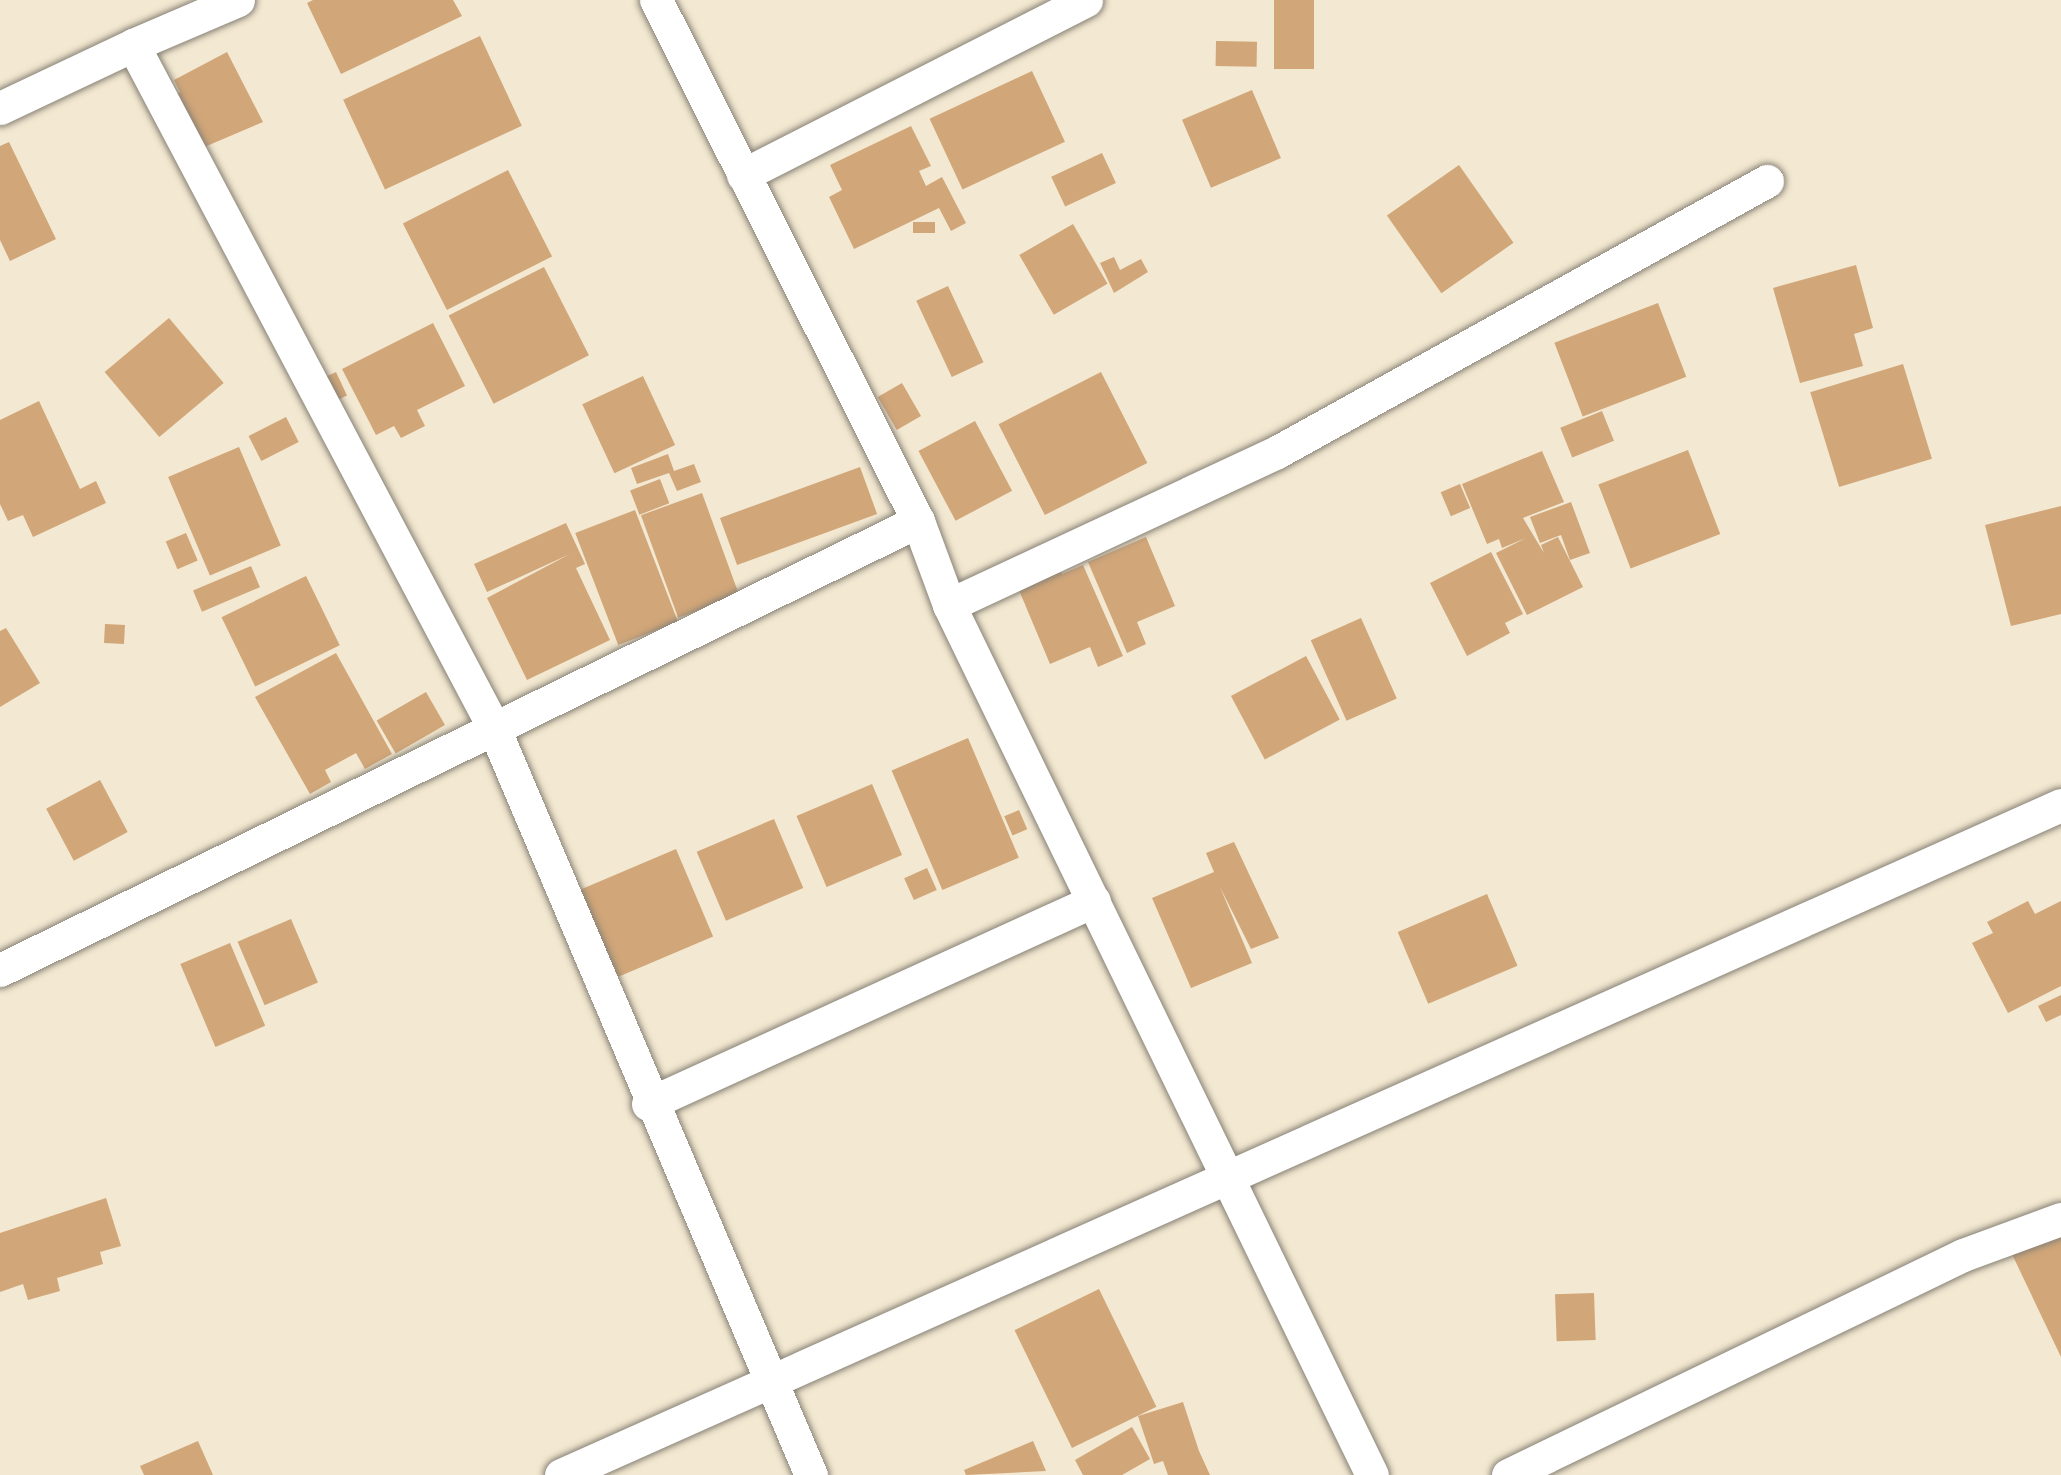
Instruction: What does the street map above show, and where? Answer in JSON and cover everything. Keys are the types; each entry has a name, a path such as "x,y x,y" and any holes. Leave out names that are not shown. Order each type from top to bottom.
{"street":[{"path":"0,108 238,0"},
{"path":"656,0 918,521 950,604 1372,1475"},
{"path":"743,175 1086,0"},
{"path":"133,45 493,726 648,1105 811,1475"},
{"path":"950,604 1277,452 1767,181"},
{"path":"0,970 918,521"},
{"path":"561,1475 1231,1180 2061,805"},
{"path":"648,1105 1094,901"},
{"path":"1508,1475 1963,1256 2061,1219"}],"building":[{"path":"453,0 462,16 341,74 307,3"},
{"path":"1274,0 1314,0 1314,69 1274,69"},
{"path":"480,36 522,126 385,190 343,100"},
{"path":"1216,41 1257,42 1257,67 1216,66"},
{"path":"227,52 263,122 195,151 168,98 180,92 174,80"},
{"path":"1032,71 1065,142 963,189 930,119"},
{"path":"1252,90 1281,158 1211,188 1182,120"},
{"path":"911,126 931,166 919,171 926,186 942,177 966,223 951,231 939,208 854,249 829,197 842,190 830,165"},
{"path":"9,142 56,239 10,261 0,240 0,146"},
{"path":"1102,153 1116,183 1065,207 1051,177"},
{"path":"1459,165 1513,243 1441,293 1387,215"},
{"path":"508,170 552,256 447,310 403,224"},
{"path":"913,222 935,222 935,233 913,233"},
{"path":"1073,224 1108,284 1054,315 1019,255"},
{"path":"1114,257 1120,270 1141,259 1148,272 1114,293 1100,263"},
{"path":"1856,265 1873,328 1854,334 1863,366 1800,383 1773,288"},
{"path":"544,267 589,355 494,404 449,316"},
{"path":"948,286 983,362 952,377 916,301"},
{"path":"1658,303 1686,377 1583,417 1554,343"},
{"path":"169,318 224,383 159,437 105,372"},
{"path":"433,323 465,386 417,410 425,426 401,438 394,426 376,435 342,369"},
{"path":"1903,364 1932,459 1839,487 1810,392"},
{"path":"336,372 347,396 326,405 315,382"},
{"path":"1101,372 1147,463 1045,515 999,424"},
{"path":"643,376 675,445 614,473 582,404"},
{"path":"902,383 921,416 897,430 878,397"},
{"path":"39,401 80,489 96,481 106,503 33,537 23,515 8,521 0,504 0,420"},
{"path":"1602,411 1614,441 1572,458 1560,428"},
{"path":"286,417 299,442 261,461 249,436"},
{"path":"975,421 1012,491 956,521 918,451"},
{"path":"239,447 281,545 210,576 168,477"},
{"path":"1688,450 1720,534 1631,568 1598,484"},
{"path":"1542,451 1564,502 1523,518 1544,553 1541,545 1558,537 1583,587 1527,615 1496,553 1526,538 1502,548 1499,539 1487,544 1462,484"},
{"path":"668,454 674,471 694,464 701,482 677,491 669,473 637,484 631,468"},
{"path":"860,467 877,514 737,565 720,518"},
{"path":"660,479 669,503 639,515 630,490"},
{"path":"1460,484 1470,508 1451,516 1441,492"},
{"path":"702,493 739,595 678,618 641,515"},
{"path":"1571,502 1590,553 1570,560 1561,535 1540,543 1530,517"},
{"path":"2061,506 2061,614 2011,626 1985,525"},
{"path":"635,510 678,622 618,645 575,533"},
{"path":"566,523 585,564 576,568 610,640 527,680 487,598 570,554 487,592 474,564"},
{"path":"186,533 198,561 177,569 166,542"},
{"path":"1146,537 1175,606 1137,622 1146,644 1127,653 1088,562"},
{"path":"1491,552 1523,614 1505,623 1510,633 1467,656 1430,583"},
{"path":"1058,565 1062,574 1083,565 1123,656 1098,667 1090,647 1050,664 1016,583"},
{"path":"251,566 260,587 202,612 193,591"},
{"path":"306,576 340,645 255,686 222,617"},
{"path":"1361,618 1397,698 1347,721 1311,640"},
{"path":"105,624 125,625 124,644 104,643"},
{"path":"6,628 40,683 0,707 0,631"},
{"path":"336,653 392,754 365,769 356,753 325,770 331,782 310,794 255,697"},
{"path":"1306,656 1340,720 1265,759 1231,696"},
{"path":"426,692 445,725 396,753 377,720"},
{"path":"968,738 1019,858 942,890 892,770"},
{"path":"100,780 128,832 74,861 46,809"},
{"path":"872,784 902,855 827,887 797,816"},
{"path":"1019,810 1027,829 1012,836 1004,816"},
{"path":"774,819 803,888 726,921 697,852"},
{"path":"1234,842 1279,938 1251,949 1220,887 1252,963 1191,988 1152,898 1214,872 1206,853"},
{"path":"676,849 713,936 614,979 577,891"},
{"path":"927,868 937,890 914,900 904,878"},
{"path":"1487,894 1517,966 1428,1004 1398,932"},
{"path":"2028,901 2035,914 2061,901 2061,986 2008,1013 1972,943 1993,933 1987,922"},
{"path":"291,919 318,983 265,1005 238,942"},
{"path":"230,943 265,1026 215,1047 180,964"},
{"path":"2061,995 2061,1015 2046,1022 2038,1006"},
{"path":"106,1198 121,1246 100,1252 103,1264 57,1278 60,1291 28,1300 23,1284 0,1292 0,1233"},
{"path":"2061,1226 2061,1357 2010,1250"},
{"path":"1099,1289 1156,1407 1072,1448 1015,1330"},
{"path":"1594,1293 1596,1340 1557,1341 1555,1294"},
{"path":"1183,1402 1210,1475 1168,1475 1163,1461 1154,1464 1138,1416"},
{"path":"1132,1427 1150,1459 1122,1475 1083,1475 1075,1460"},
{"path":"198,1441 213,1475 144,1475 140,1466"},
{"path":"1033,1441 1046,1471 966,1475 964,1470"}]}
